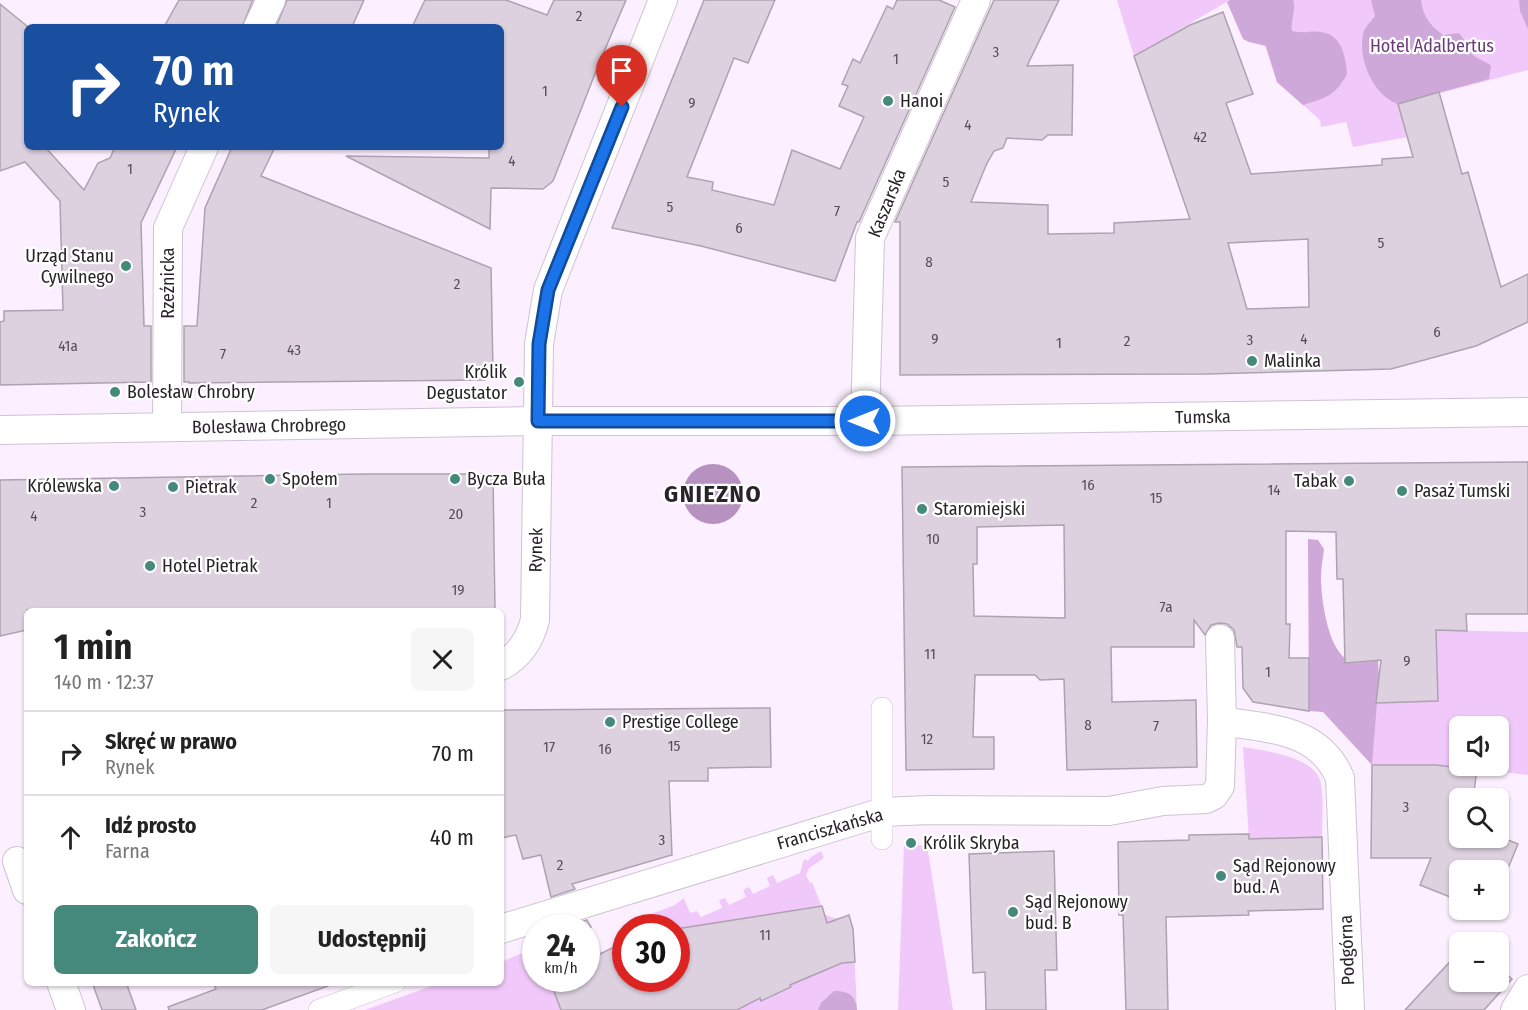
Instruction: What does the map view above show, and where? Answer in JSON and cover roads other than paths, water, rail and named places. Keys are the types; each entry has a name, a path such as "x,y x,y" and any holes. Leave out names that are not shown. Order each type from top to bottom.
{"street":[{"path":"259,24 271,0"},
{"name":"Rynek","path":"504,664 526,643 535,620 539,344 548,290 663,0"},
{"name":"Kaszarska","path":"872,421 870,238 976,0"},
{"name":"Rzeźnicka","path":"167,428 168,228 203,150"},
{"name":"Tumska","path":"872,421 1528,412"},
{"path":"538,421 872,421"},
{"name":"Bolesława Chrobrego","path":"0,430 538,421"},
{"path":"1220,639 1222,721"},
{"path":"882,708 882,826"},
{"name":"Franciszkańska","path":"504,928 882,826 928,810 1109,811 1163,801 1206,799 1214,795 1220,786 1222,721"},
{"name":"Podgórna","path":"1222,721 1300,736 1321,748 1334,762 1340,778 1350,1010"},
{"path":"15,861 24,883"},
{"path":"62,986 71,1010"},
{"path":"319,1010 384,986"},
{"path":"1515,1010 1528,989"}],"place":[{"name":"Hanoi","path":"888,101"},
{"name":"Urząd Stanu Cywilnego","path":"126,266"},
{"name":"Malinka","path":"1252,361"},
{"name":"Królik Degustator","path":"519,382"},
{"name":"Bolesław Chrobry","path":"115,392"},
{"name":"Społem","path":"270,479"},
{"name":"Bycza Buła","path":"455,479"},
{"name":"Tabak","path":"1349,481"},
{"name":"Królewska","path":"114,486"},
{"name":"Pietrak","path":"173,487"},
{"name":"Pasaż Tumski","path":"1402,491"},
{"name":"Staromiejski","path":"922,509"},
{"name":"Hotel Pietrak","path":"150,566"},
{"name":"Prestige College","path":"610,722"},
{"name":"Królik Skryba","path":"911,843"},
{"name":"Sąd Rejonowy bud. A","path":"1221,876"},
{"name":"Sąd Rejonowy bud. B","path":"1013,912"}],"district":[{"name":"GNIEZNO","path":"713,494"}],"park label":[{"name":"Hotel Adalbertus","path":"1432,46"}]}
